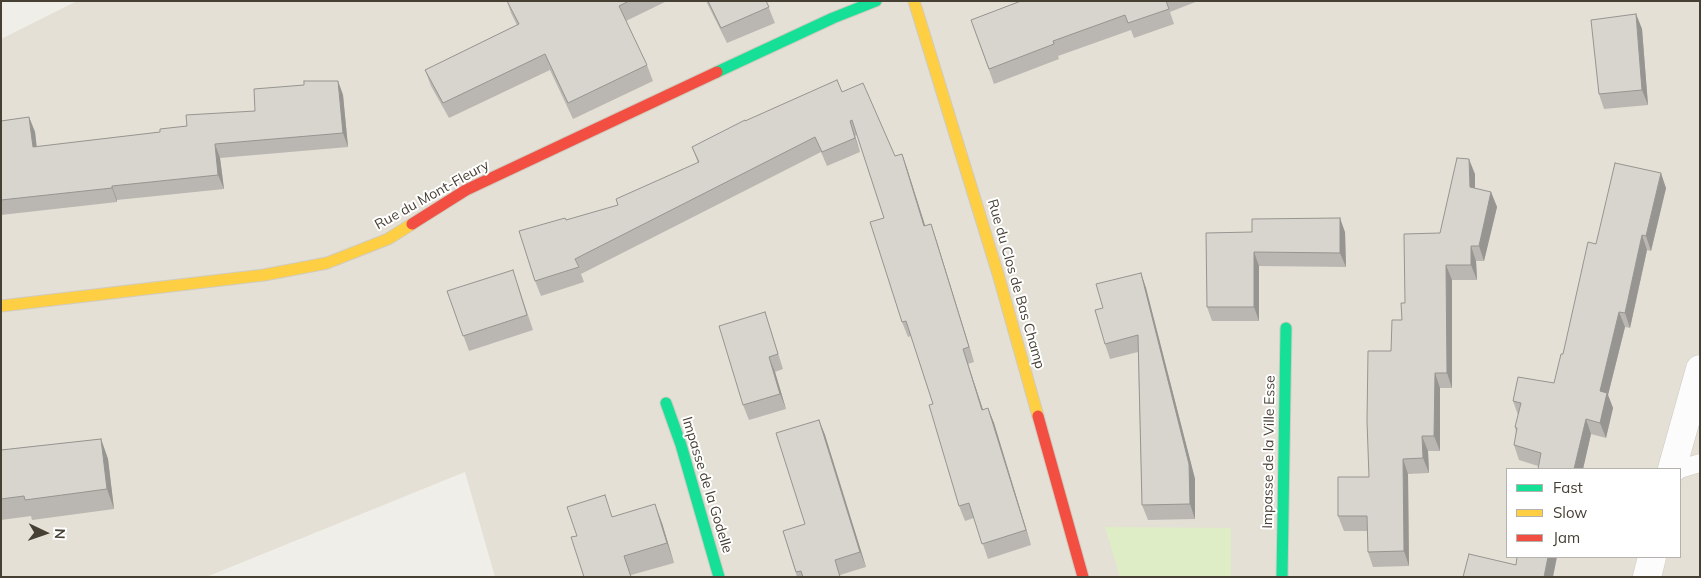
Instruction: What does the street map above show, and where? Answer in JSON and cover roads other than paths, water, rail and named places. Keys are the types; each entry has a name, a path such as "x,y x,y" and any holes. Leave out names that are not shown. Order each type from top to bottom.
{"street":[{"name":"Rue du Mont-Fleury","path":"1,306 264,276 327,263 388,239 466,190 833,18 876,1"},
{"name":"Rue du Clos de Bas Champ","path":"914,1 998,274 1083,577"},
{"name":"Impasse de la Ville Esse","path":"1282,577 1286,328"},
{"path":"1672,468 1700,369"},
{"name":"Impasse de la Godelle","path":"666,402 681,445 719,577"},
{"path":"1647,577 1652,558"}],"lane":[{"path":"1681,469 1700,464"}]}
